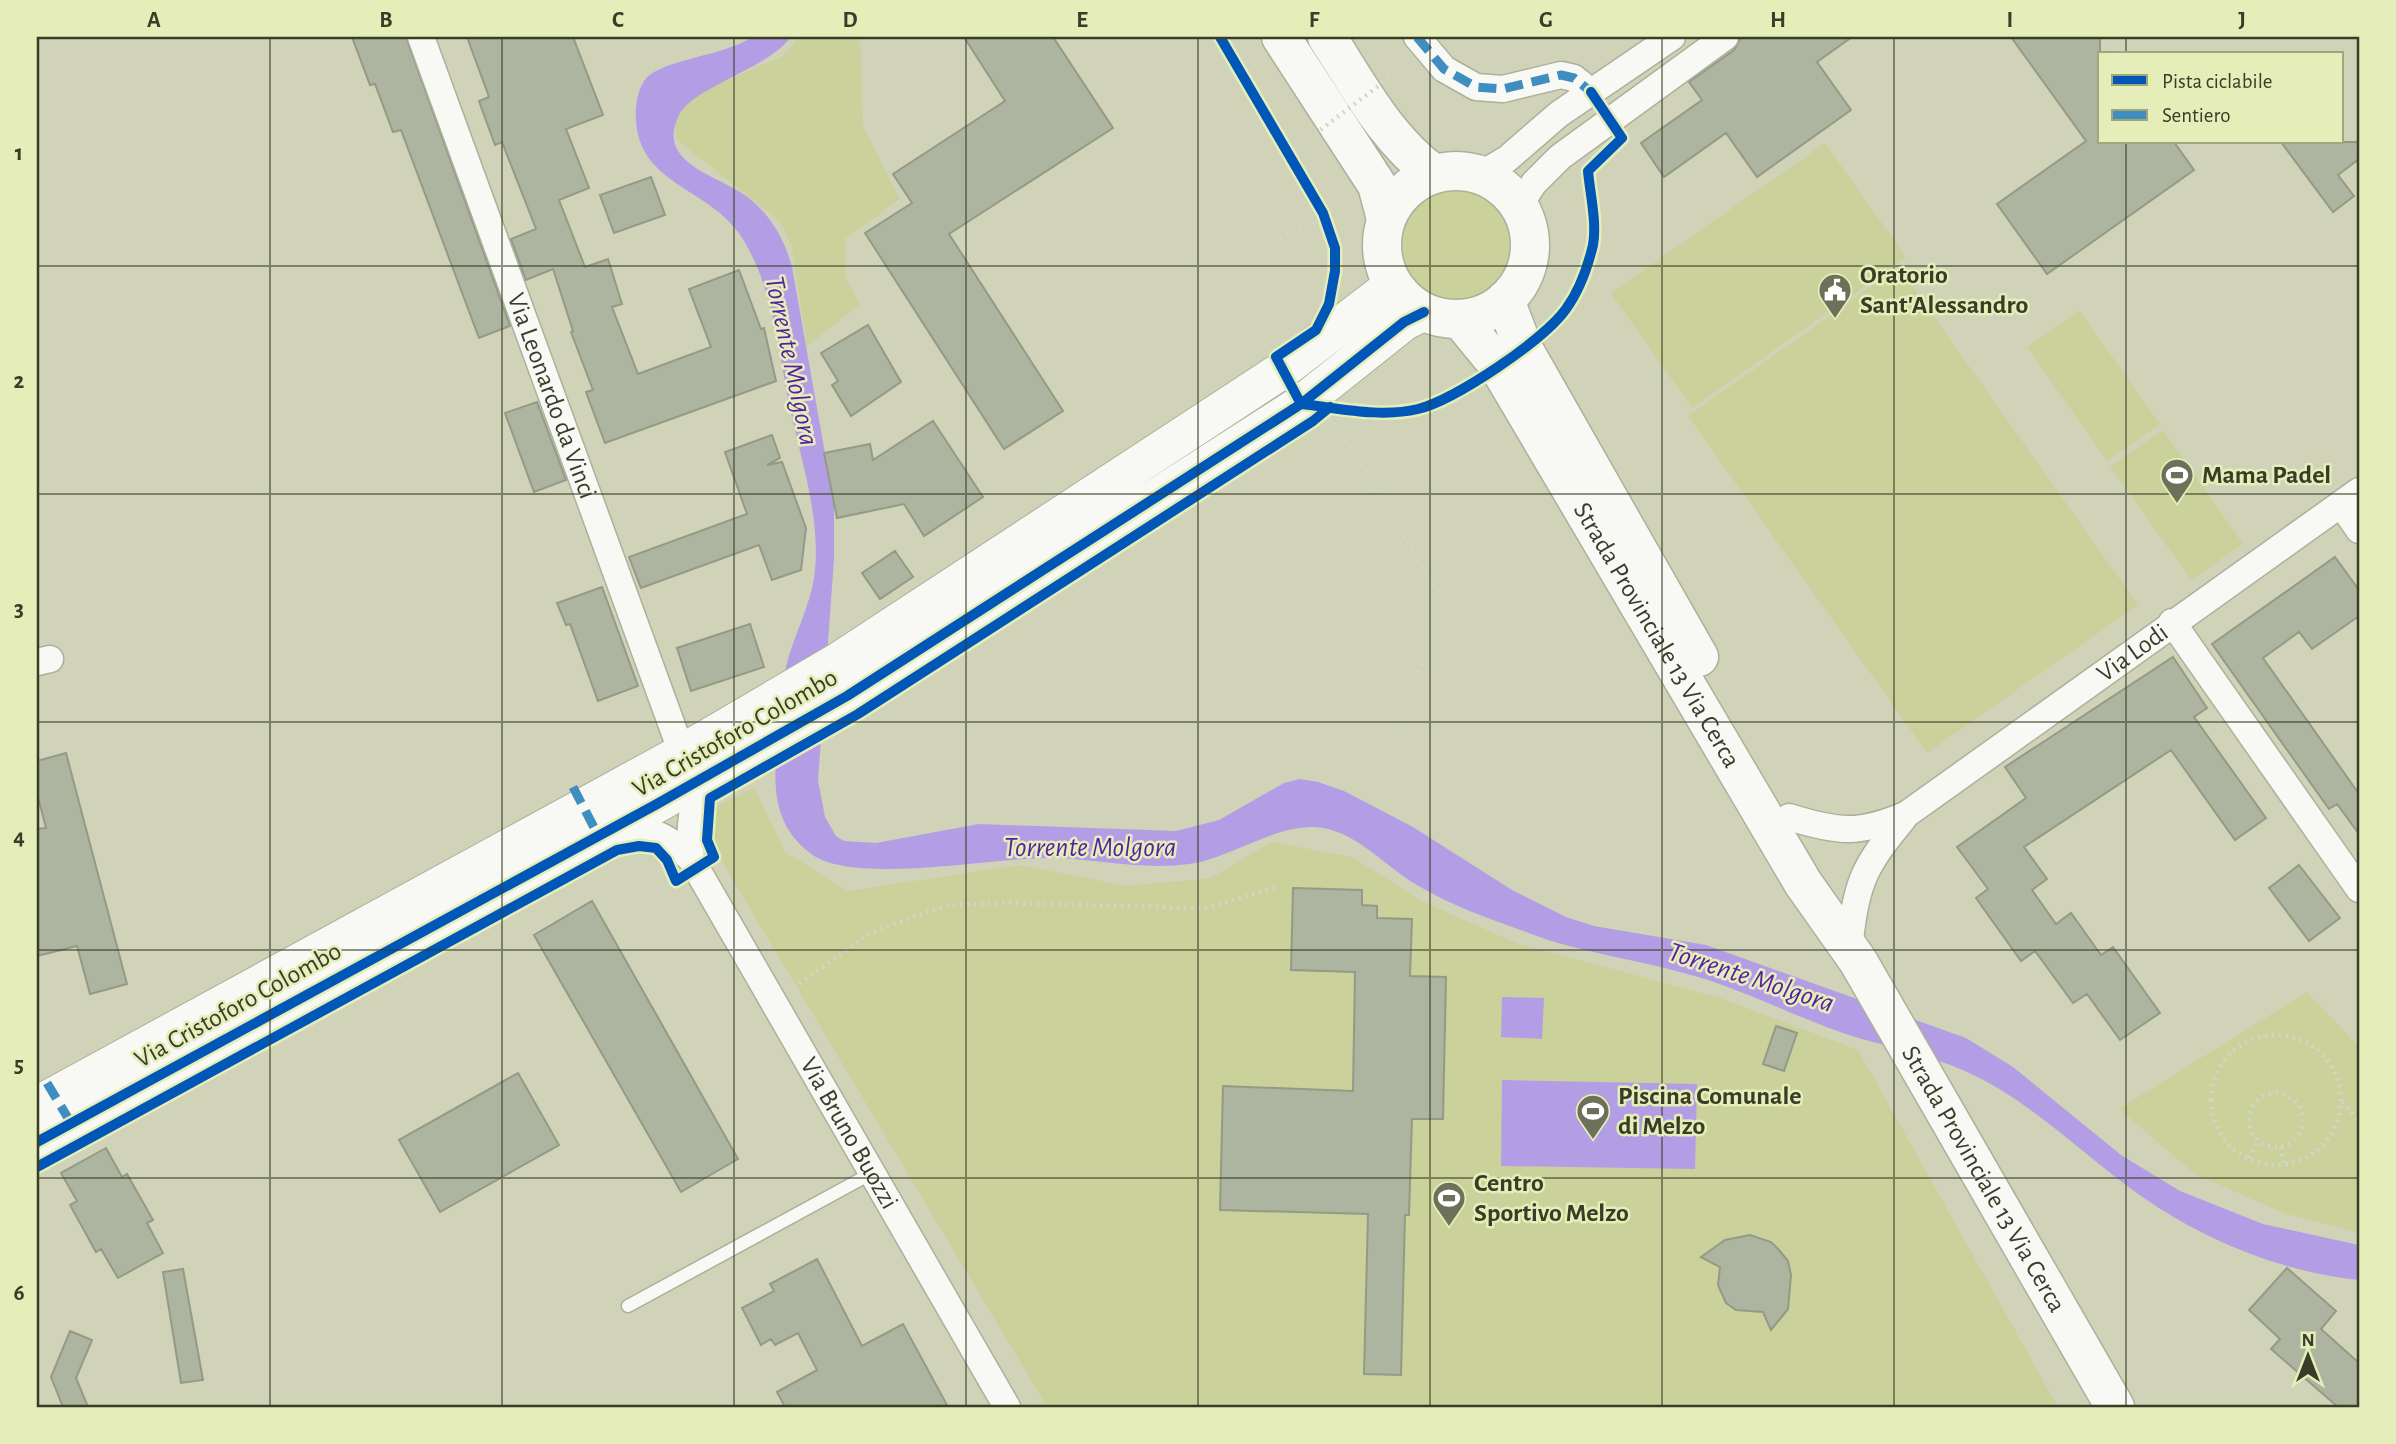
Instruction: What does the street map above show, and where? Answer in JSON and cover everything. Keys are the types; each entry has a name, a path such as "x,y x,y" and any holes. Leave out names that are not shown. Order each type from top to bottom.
{"main road":[{"name":"Strada Provinciale 13 Via Cerca","path":"1281,37 1377,185 1386,219"},
{"path":"1327,37 1399,144 1434,174"},
{"name":"Strada Provinciale 13 Via Cerca","path":"1853,951 1823,872 1789,817 1524,349 1505,300 1519,285 1529,260 1529,229 1519,206 1500,185 1480,175 1460,170 1434,174 1409,187 1386,219 1382,253 1393,285 1402,296 1442,315 1497,364 1803,883 1853,951 2115,1407"},
{"path":"1442,315 1490,310 1505,300"}],"street":[{"name":"Via Leonardo da Vinci","path":"421,37 693,765"},
{"path":"1480,175 1507,159 1581,99 1672,37"},
{"path":"1519,206 1542,174 1574,147 1725,37"},
{"path":"1421,41 1444,69 1476,88 1503,89 1561,75 1574,78 1581,99 1574,147"},
{"name":"Via Cristoforo Colombo","path":"842,679 1260,386 1393,285"},
{"name":"Via Cristoforo Colombo","path":"37,1105 693,765 1320,408 1404,322 1442,315"},
{"path":"2350,498 2359,530"},
{"name":"Via Lodi","path":"1789,817 1824,827 1854,830 1873,829 1906,814 2172,622 2350,498"},
{"path":"2172,622 2359,888"},
{"name":"Via Cristoforo Colombo","path":"37,1142 607,831 693,765"},
{"path":"691,859 693,765"},
{"name":"Via Lodi","path":"1853,951 1853,906 1864,872 1906,814"},
{"name":"Via Bruno Buozzi","path":"607,831 653,831 667,838 691,859 1007,1407"}],"lane":[{"path":"628,1306 872,1173"}],"path":[{"path":"2108,37 2119,52"},
{"path":"1289,154 1402,68"},
{"path":"2183,144 2215,188"},
{"path":"1280,238 1325,219"},
{"path":"1320,408 1340,428 1439,595 1438,621 1390,751"},
{"path":"775,1004 870,933 947,905 1011,903 1206,908 1275,888"},
{"path":"2342,1101 2336,1128 2328,1140 2307,1157 2284,1164 2259,1163 2226,1142 2211,1107 2217,1073 2228,1055 2239,1046 2267,1035 2279,1035 2304,1041 2330,1062 2337,1073 2342,1101 2351,1115 2359,1121"},
{"path":"2283,1094 2298,1104 2303,1121 2298,1137 2281,1147 2258,1141 2250,1128 2251,1109 2265,1096 2283,1094"},
{"path":"2249,1158 2258,1141"},
{"path":"2281,1147 2284,1164"}],"green space":[{"path":"799,37 860,37 863,126 900,199 845,239 846,277 859,305 807,346 792,248 781,222 677,140 675,128 685,99 783,56"},
{"path":"1825,143 1906,257 1692,408 1611,293"},
{"path":"1458,180 1482,185 1503,199 1517,220 1522,244 1517,268 1503,289 1482,303 1458,308 1434,303 1413,289 1399,268 1394,244 1399,220 1413,199 1434,185"},
{"path":"1899,267 2138,605 1927,753 1688,416"},
{"name":"Mama Padel","path":"2079,310 2160,424 2107,461 2027,347"},
{"name":"Mama Padel","path":"2163,430 2243,544 2191,580 2110,466"},
{"name":"Centro Sportivo Melzo","path":"754,787 785,852 848,891 1020,865 1127,886 1211,878 1271,842 1352,857 1422,901 1516,943 1720,998 1858,1050 2058,1407 1047,1407 696,818"},
{"path":"2307,992 2359,1047 2359,1233 2284,1213 2195,1174 2119,1109"}],"water":[{"name":"Torrente Molgora","path":"752,37 791,37 764,60 713,87 686,106 678,117 674,134 676,147 684,158 696,168 750,199 765,214 786,248 792,267 834,504 834,559 818,780 825,817 836,836 844,841 876,843 979,824 1176,831 1219,820 1284,783 1300,779 1318,782 1344,791 1413,827 1512,890 1566,917 1594,926 1706,945 1966,1038 2013,1067 2121,1155 2180,1191 2263,1224 2359,1245 2359,1280 2294,1268 2232,1246 2202,1232 2118,1179 2008,1094 1951,1065 1846,1034 1699,977 1564,945 1484,917 1430,892 1352,839 1328,829 1293,829 1206,860 1172,866 1057,858 927,868 858,868 830,863 810,853 786,825 776,792 776,756 785,673 812,589 816,557 810,493 790,409 773,317 759,272 738,232 725,217 661,172 640,141 636,120 640,90 644,81 652,74 677,63 740,44"},
{"path":"1502,997 1544,998 1542,1039 1501,1037"},
{"name":"Piscina Comunale di Melzo","path":"1502,1080 1697,1084 1695,1169 1501,1166"}],"building":[{"path":"352,37 406,37 510,326 479,338 401,130 393,132 375,84 370,85"},
{"path":"467,37 573,37 603,115 566,129 589,188 559,200 585,267 608,259 622,304 612,307 638,374 711,347 689,289 739,270 761,329 764,328 776,381 605,443 586,392 593,390 571,332 573,331 553,269 526,280 511,239 536,229 502,142 495,145 479,101 489,97"},
{"path":"964,37 1053,37 1113,128 949,234 1063,411 1004,449 865,233 912,203 893,174 1005,101"},
{"path":"1741,37 1852,37 1817,62 1851,110 1757,177 1726,133 1664,177 1641,143 1702,100 1689,82 1734,50"},
{"path":"2011,37 2100,37 2098,144 2175,144 2194,170 2047,274 1997,204 2086,141"},
{"path":"2359,142 2359,159 2338,175 2354,196 2333,212 2282,144"},
{"path":"651,177 665,215 614,233 600,195"},
{"path":"868,325 901,382 851,416 832,385 838,381 821,353"},
{"path":"537,402 566,480 534,492 505,413"},
{"path":"933,421 983,497 924,536 904,504 837,518 824,453 870,444 873,460"},
{"path":"772,435 780,458 767,465 782,462 806,528 801,570 772,580 759,545 641,588 629,557 747,514 725,452"},
{"path":"895,551 913,577 880,599 862,573"},
{"path":"2335,557 2359,590 2359,616 2312,649 2299,632 2263,658 2359,794 2359,834 2337,804 2329,809 2212,644"},
{"path":"602,587 638,686 598,701 570,624 566,625 557,603"},
{"path":"750,624 764,667 691,691 677,648"},
{"path":"2173,657 2207,708 2194,717 2266,818 2235,840 2171,750 2024,847 2047,879 2032,890 2056,924 2071,913 2101,955 2113,947 2160,1013 2120,1040 2087,994 2073,1003 2035,951 2021,961 1976,898 1988,889 1957,847 2026,798 2005,767"},
{"path":"66,753 127,984 90,994 77,946 37,956 37,829 46,828 37,793 37,761"},
{"path":"2299,865 2340,918 2309,941 2269,888"},
{"path":"1293,888 1362,890 1362,905 1377,906 1377,918 1412,919 1410,976 1446,977 1443,1119 1412,1119 1409,1215 1405,1215 1401,1375 1364,1374 1368,1214 1220,1210 1223,1086 1353,1091 1355,972 1291,970"},
{"path":"592,901 738,1159 681,1192 534,935"},
{"path":"1776,1026 1797,1033 1784,1071 1763,1064"},
{"path":"518,1073 559,1145 440,1212 399,1140"},
{"path":"106,1148 122,1177 127,1174 153,1220 147,1223 163,1253 118,1278 101,1249 96,1252 70,1205 77,1201 61,1173"},
{"path":"1750,1235 1771,1242 1788,1261 1791,1275 1788,1309 1771,1330 1763,1312 1736,1310 1726,1303 1718,1285 1720,1267 1701,1257 1725,1240"},
{"path":"817,1259 862,1346 903,1324 948,1407 785,1407 777,1392 817,1370 798,1333 775,1345 771,1339 761,1345 742,1308 774,1291 770,1284"},
{"path":"2287,1268 2336,1311 2321,1329 2359,1363 2359,1407 2338,1407 2271,1349 2280,1339 2249,1310"},
{"path":"183,1269 203,1380 181,1383 163,1272"},
{"path":"70,1331 92,1340 76,1378 88,1407 63,1407 51,1377"}],"marked path":[{"path":"1417,37 1444,69 1476,87 1503,89 1561,75 1574,78 1591,92"},
{"path":"573,787 600,839"},
{"path":"47,1083 74,1128"}],"cycle path":[{"path":"1220,37 1323,213 1335,248 1335,271 1329,304 1316,330 1276,357 1301,404 1389,413 1418,409 1475,382 1519,352 1555,322 1575,294 1593,245 1594,218 1588,171 1622,138 1591,92"},
{"path":"37,1142 657,804 847,696 1301,404 1404,322 1424,312"},
{"path":"37,1167 617,850 639,846 656,848 667,860 676,881 714,857 707,840 710,798 858,714 1313,421 1330,407"}],"place":[{"name":"Oratorio Sant'Alessandro","path":"1835,320"},
{"name":"Mama Padel","path":"2177,505"},
{"name":"Piscina Comunale di Melzo","path":"1593,1141"},
{"name":"Centro Sportivo Melzo","path":"1449,1228"}]}
